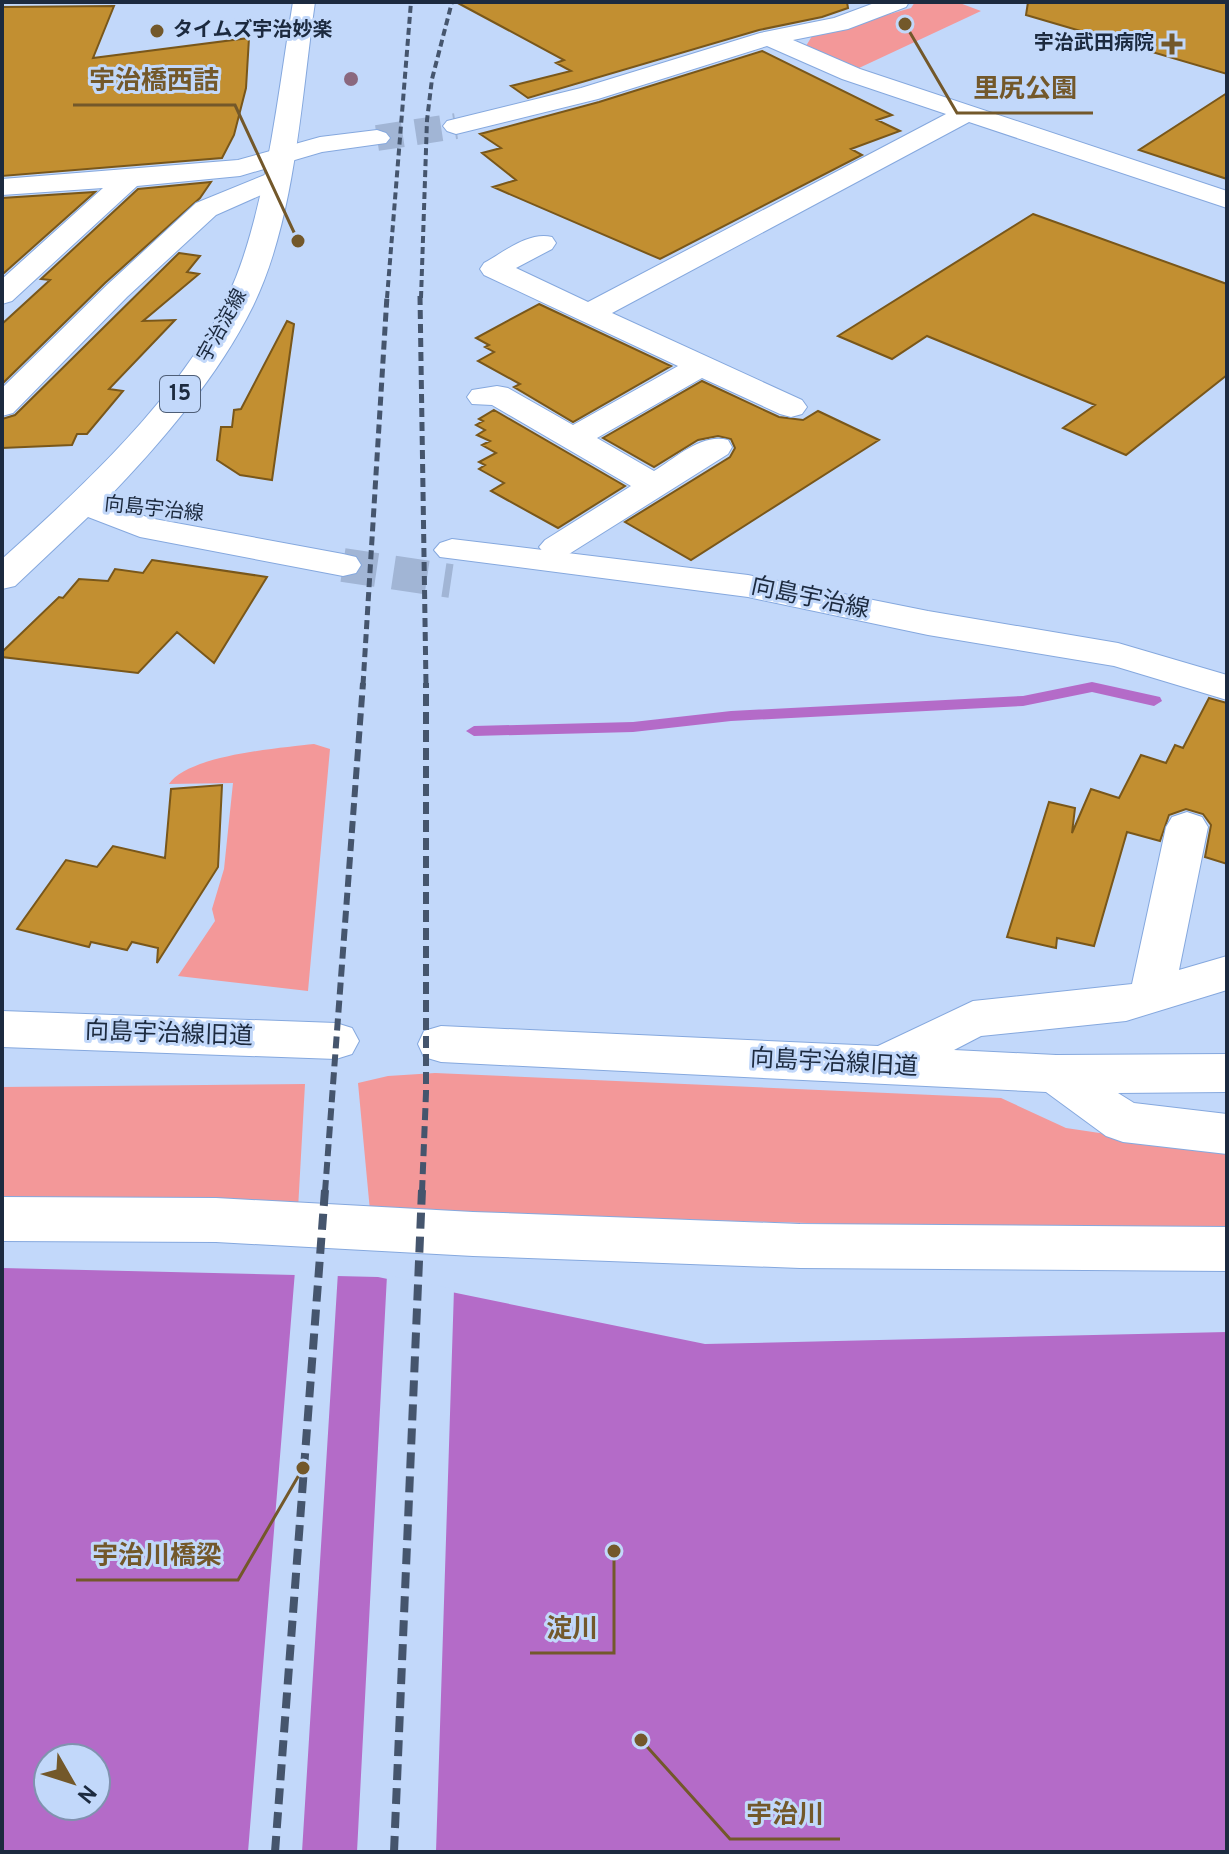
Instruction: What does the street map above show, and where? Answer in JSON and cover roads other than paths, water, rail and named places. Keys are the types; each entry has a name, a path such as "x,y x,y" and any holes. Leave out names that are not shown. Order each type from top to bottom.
{"street":[{"name":"宇治淀線","path":"2,578 121,465 201,367 238,306 257,259 278,168 304,2"},
{"path":"456,126 589,94 768,38 840,24 898,2"},
{"path":"768,38 791,21 792,9 812,18 840,24"},
{"path":"768,38 851,74 1227,200"},
{"path":"587,314 967,113"},
{"path":"2,406 117,291 206,209 320,145 377,138"},
{"path":"2,187 240,168 278,168"},
{"path":"2,295 129,179"},
{"path":"542,243 494,269 791,407"},
{"path":"572,439 700,366"},
{"path":"483,397 497,395 654,485"},
{"path":"557,547 716,447"},
{"name":"向島宇治線","path":"84,503 140,527 344,551"},
{"name":"向島宇治線","path":"452,566 746,612 928,623 1118,655 1227,688"},
{"path":"1153,995 1158,958 1187,827"},
{"path":"882,1066 973,1019 1126,1003 1227,973"},
{"name":"向島宇治線旧道","path":"2,1029 336,1041"},
{"name":"向島宇治線旧道","path":"441,1044 1056,1074 1227,1073"},
{"path":"1056,1074 1123,1122 1227,1134"},
{"path":"2,1219 216,1220 473,1234 800,1246 1227,1249"}],"waterway":[{"path":"474,731 633,727 731,716 1023,701 1092,687 1154,701"}],"tunnel":[{"path":"377,138 456,126"},
{"path":"343,565 451,581"}],"railway":[{"path":"387,298 411,2"},
{"path":"421,298 427,120 432,79 452,2"},
{"path":"363,685 387,296"},
{"path":"420,296 426,685"},
{"path":"325,1192 363,683"},
{"path":"422,1192 426,1093 426,685"},
{"path":"275,1852 325,1190"},
{"path":"394,1852 422,1190"}],"place":[{"name":"里尻公園","path":"905,24"},
{"name":"タイムズ宇治妙楽","path":"157,31"},
{"name":"宇治武田病院","path":"1172,44"},
{"name":"宇治橋西詰","path":"298,241"},
{"name":"宇治川橋梁","path":"303,1468"},
{"name":"淀川","path":"614,1551"},
{"name":"宇治川","path":"641,1740"}]}
